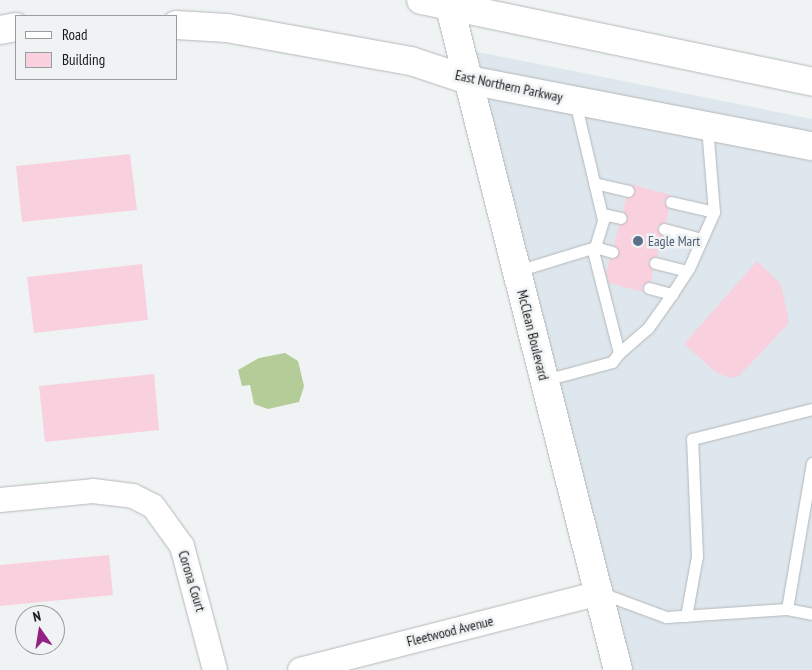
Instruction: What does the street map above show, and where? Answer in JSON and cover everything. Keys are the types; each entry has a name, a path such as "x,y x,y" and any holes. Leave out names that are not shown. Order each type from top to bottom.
{"main road":[{"path":"420,0 449,3 812,82"},
{"name":"McClean Boulevard","path":"449,3 618,670"},
{"name":"East Northern Parkway","path":"178,25 227,28 411,62 468,80 707,124 812,146"},
{"path":"0,30 15,27"}],"street":[{"name":"Corona Court","path":"0,500 94,491 133,496 153,506 182,546 215,670"},
{"name":"Fleetwood Avenue","path":"300,670 599,593"}],"lane":[{"path":"574,99 602,214 594,249 602,275 619,353"},
{"path":"545,380 612,362 619,353 648,328 687,271 714,212 707,124"},
{"path":"594,183 628,191"},
{"path":"671,202 714,212"},
{"path":"602,214 621,218"},
{"path":"664,229 702,240"},
{"path":"517,271 594,249 612,252"},
{"path":"655,263 687,271"},
{"path":"649,288 672,294"},
{"path":"686,616 697,556 692,439 812,409"},
{"path":"787,609 812,463"},
{"path":"599,593 666,617 787,609 812,614"}],"shaded area":[{"path":"468,50 812,119 812,670 624,670"}],"green space":[{"path":"285,353 298,361 304,386 299,402 268,409 254,404 250,385 242,386 238,370 259,358"}],"building":[{"path":"130,154 137,210 22,222 16,166"},
{"name":"Eagle Mart","path":"631,184 671,195 664,200 669,209 666,222 657,227 662,236 657,256 648,261 653,270 651,281 642,286 643,292 609,283 606,273 610,259 619,254 614,245 619,225 628,220 623,211 626,198 635,193"},
{"path":"757,261 781,284 789,323 739,376 730,378 717,373 684,344"},
{"path":"142,264 148,320 34,333 27,277"},
{"path":"154,374 159,430 45,442 39,386"},
{"path":"109,555 113,595 0,606 0,565"}],"place":[{"name":"Eagle Mart","path":"638,241"}]}
